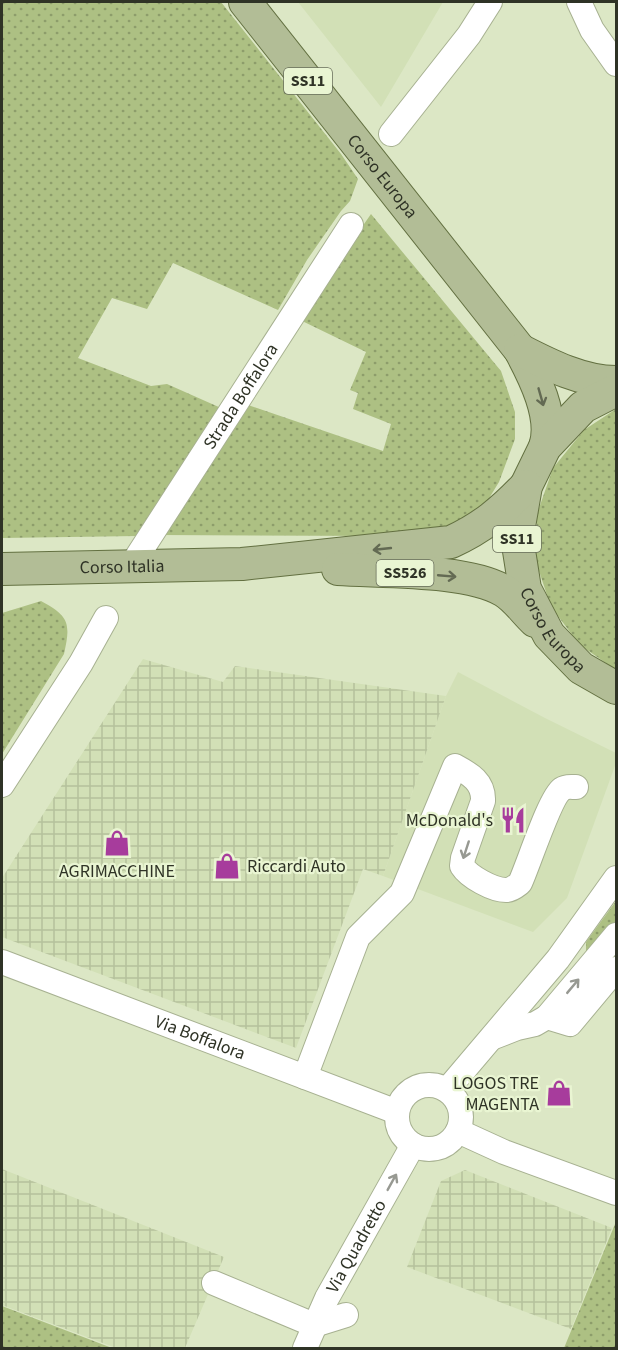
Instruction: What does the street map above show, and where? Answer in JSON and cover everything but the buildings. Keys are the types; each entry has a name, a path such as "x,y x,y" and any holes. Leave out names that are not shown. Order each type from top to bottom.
{"main road":[{"name":"Corso Europa","path":"246,2 520,350 534,377 546,417 545,447"},
{"name":"Corso Europa","path":"520,350 548,364 579,375 616,382"},
{"name":"Corso Europa","path":"616,390 583,407 545,447 526,486 517,538 525,589 549,635 581,668 616,688"},
{"name":"SS526","path":"242,564 451,542 474,532 500,512 526,486"},
{"name":"Corso Italia","path":"2,569 242,564"},
{"name":"SS526","path":"242,564 451,576 478,580 506,592 549,635"}],"street":[{"path":"391,134 469,35 490,2"},
{"path":"579,2 592,30 616,64"},
{"name":"Strada Boffalora","path":"131,566 351,225"},
{"path":"2,785 81,663 106,618"},
{"path":"305,1077 358,937 402,893 455,766 473,776 483,794 483,801 462,866 472,877 502,889 508,890 520,883 560,790 566,787 576,787"},
{"path":"447,1089 558,959 616,878"},
{"path":"491,1038 535,1024 547,1017 616,935"},
{"name":"Via Boffalora","path":"2,962 397,1112"},
{"path":"547,1017 570,1024 616,969"},
{"path":"435,1085 447,1089 456,1099 461,1111 458,1131 447,1144 436,1149 424,1149 413,1145 404,1138 399,1129 397,1112 401,1100 416,1087 435,1085"},
{"path":"458,1131 504,1152 616,1193"},
{"name":"Via Quadretto","path":"305,1348 327,1298 413,1145"},
{"path":"214,1283 314,1325 346,1315"}],"shaded area":[{"path":"2,2 221,2 341,154 358,179 350,201 307,260 278,310 173,263 147,309 112,298 78,358 151,386 167,384 221,408 137,536 2,538"},
{"path":"298,2 443,2 381,107"},
{"path":"371,214 501,371 515,412 515,439 499,482 488,500 462,523 430,533 379,536 159,535 248,405 383,451 391,424 353,409 358,393 350,390 366,352 298,319"},
{"path":"616,409 616,670 580,645 551,607 536,562 537,514 553,468 584,430"},
{"path":"41,601 57,611 66,622 67,635 64,654 2,754 2,613"},
{"path":"143,659 223,682 235,666 446,696 383,876 363,869 296,1048 2,937 2,878"},
{"path":"458,672 616,753 616,763 567,898 533,932 383,876 446,696"},
{"path":"616,901 616,925 586,955 586,942"},
{"path":"2,1169 224,1257 185,1348 116,1348 2,1305"},
{"path":"465,1170 612,1228 571,1329 407,1267 441,1181"},
{"path":"615,1224 616,1348 564,1348"},
{"path":"2,1306 112,1348 2,1348"}],"place":[{"name":"McDonald's","path":"513,820"},
{"name":"AGRIMACCHINE","path":"117,843"},
{"name":"Riccardi Auto","path":"227,866"},
{"name":"LOGOS TRE MAGENTA","path":"559,1093"}]}
